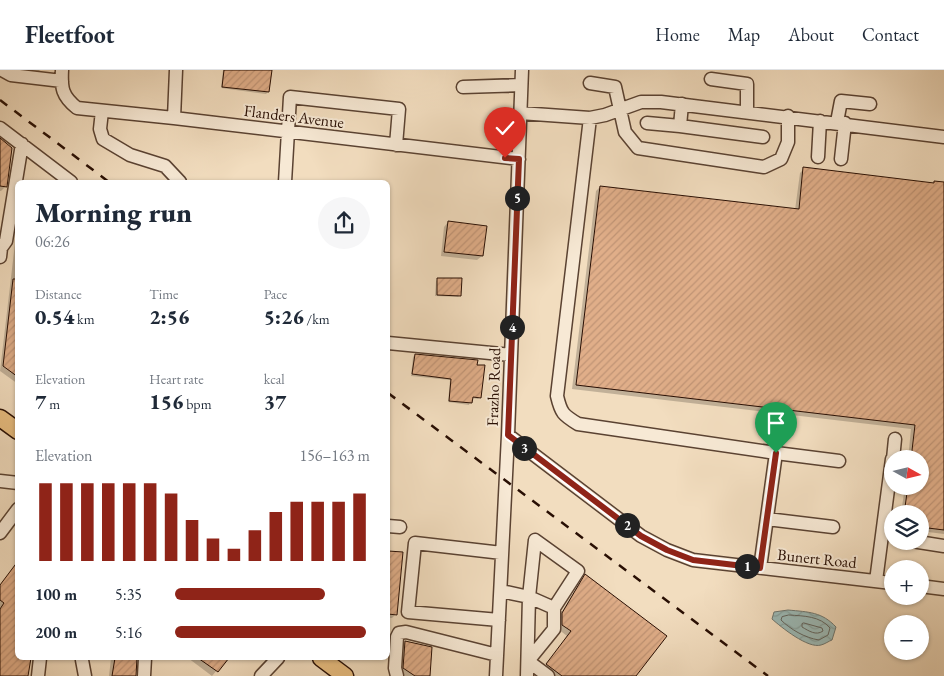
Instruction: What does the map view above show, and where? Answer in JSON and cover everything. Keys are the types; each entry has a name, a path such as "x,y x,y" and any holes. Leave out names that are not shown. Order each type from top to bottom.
{"main road":[{"path":"0,418 15,429"},
{"path":"323,660 342,675"}],"street":[{"path":"2,70 11,75 62,76"},
{"path":"174,118 176,70"},
{"name":"Frazho Road","path":"496,676 508,435 522,70"},
{"name":"Flanders Avenue","path":"62,76 62,89 68,100 77,108 519,159"},
{"path":"711,79 747,84 747,112"},
{"path":"590,83 615,86 625,132 638,148 764,166 781,159 788,142 788,116"},
{"path":"463,87 522,85"},
{"path":"285,180 290,97 399,109 396,145"},
{"path":"841,159 841,101 870,104"},
{"path":"520,113 590,118 605,115 641,102 661,102 788,116 944,137"},
{"path":"680,126 682,104"},
{"path":"102,111 100,128 103,139 130,155 166,166 178,180"},
{"path":"590,118 557,396 562,414 578,424 840,461"},
{"path":"818,157 820,120"},
{"path":"647,123 762,137"},
{"path":"0,128 68,180"},
{"path":"0,257 5,215 22,144"},
{"path":"390,343 511,355"},
{"name":"Bunert Road","path":"508,435 641,536 693,560 884,582"},
{"path":"894,450 895,439"},
{"path":"760,568 776,453"},
{"path":"0,481 15,483"},
{"path":"0,533 15,513"},
{"path":"767,519 833,527"},
{"path":"527,676 530,597 535,540 578,571 554,608 554,630 528,661"},
{"path":"499,620 408,612 415,543 502,553"},
{"path":"929,544 944,546"},
{"path":"876,581 885,550"},
{"path":"929,587 944,589"},
{"path":"501,591 530,597 554,608"},
{"path":"397,676 395,668 397,637 399,633 406,632 498,655"},
{"path":"38,676 40,660"},
{"path":"82,660 85,676"},
{"path":"144,676 145,660"},
{"path":"261,676 276,660"},
{"path":"528,661 548,676"}],"water":[{"path":"788,610 809,612 826,618 836,627 832,640 821,645 809,644 772,619 774,612"}],"building":[{"path":"224,70 272,70 269,92 222,87"},
{"path":"0,138 12,148 7,187 0,186"},
{"path":"803,167 934,183 934,181 944,182 944,530 929,528 929,505 905,505 907,495 929,495 929,450 912,450 915,425 576,385 600,186 799,209"},
{"path":"448,221 487,226 483,256 444,252"},
{"path":"437,278 462,278 461,296 437,295"},
{"path":"13,279 15,279 15,375 3,366"},
{"path":"415,354 478,360 477,365 485,365 481,398 473,397 472,403 449,401 451,379 412,374"},
{"path":"390,551 403,552 397,615 390,614"},
{"path":"15,565 15,660 31,660 28,676 0,676 0,609 4,603 0,600 0,585"},
{"path":"585,574 667,636 636,676 562,676 546,664 571,631 562,625 562,613"},
{"path":"405,641 432,647 430,676 415,676 403,668"},
{"path":"115,660 137,660 136,676 112,676"},
{"path":"201,660 227,660 218,672"}],"railway":[{"path":"0,100 106,180"},
{"path":"390,394 768,676"}],"route":[{"path":"505,158 519,159 508,435 641,536 657,545 693,560 760,568 776,453"}]}
